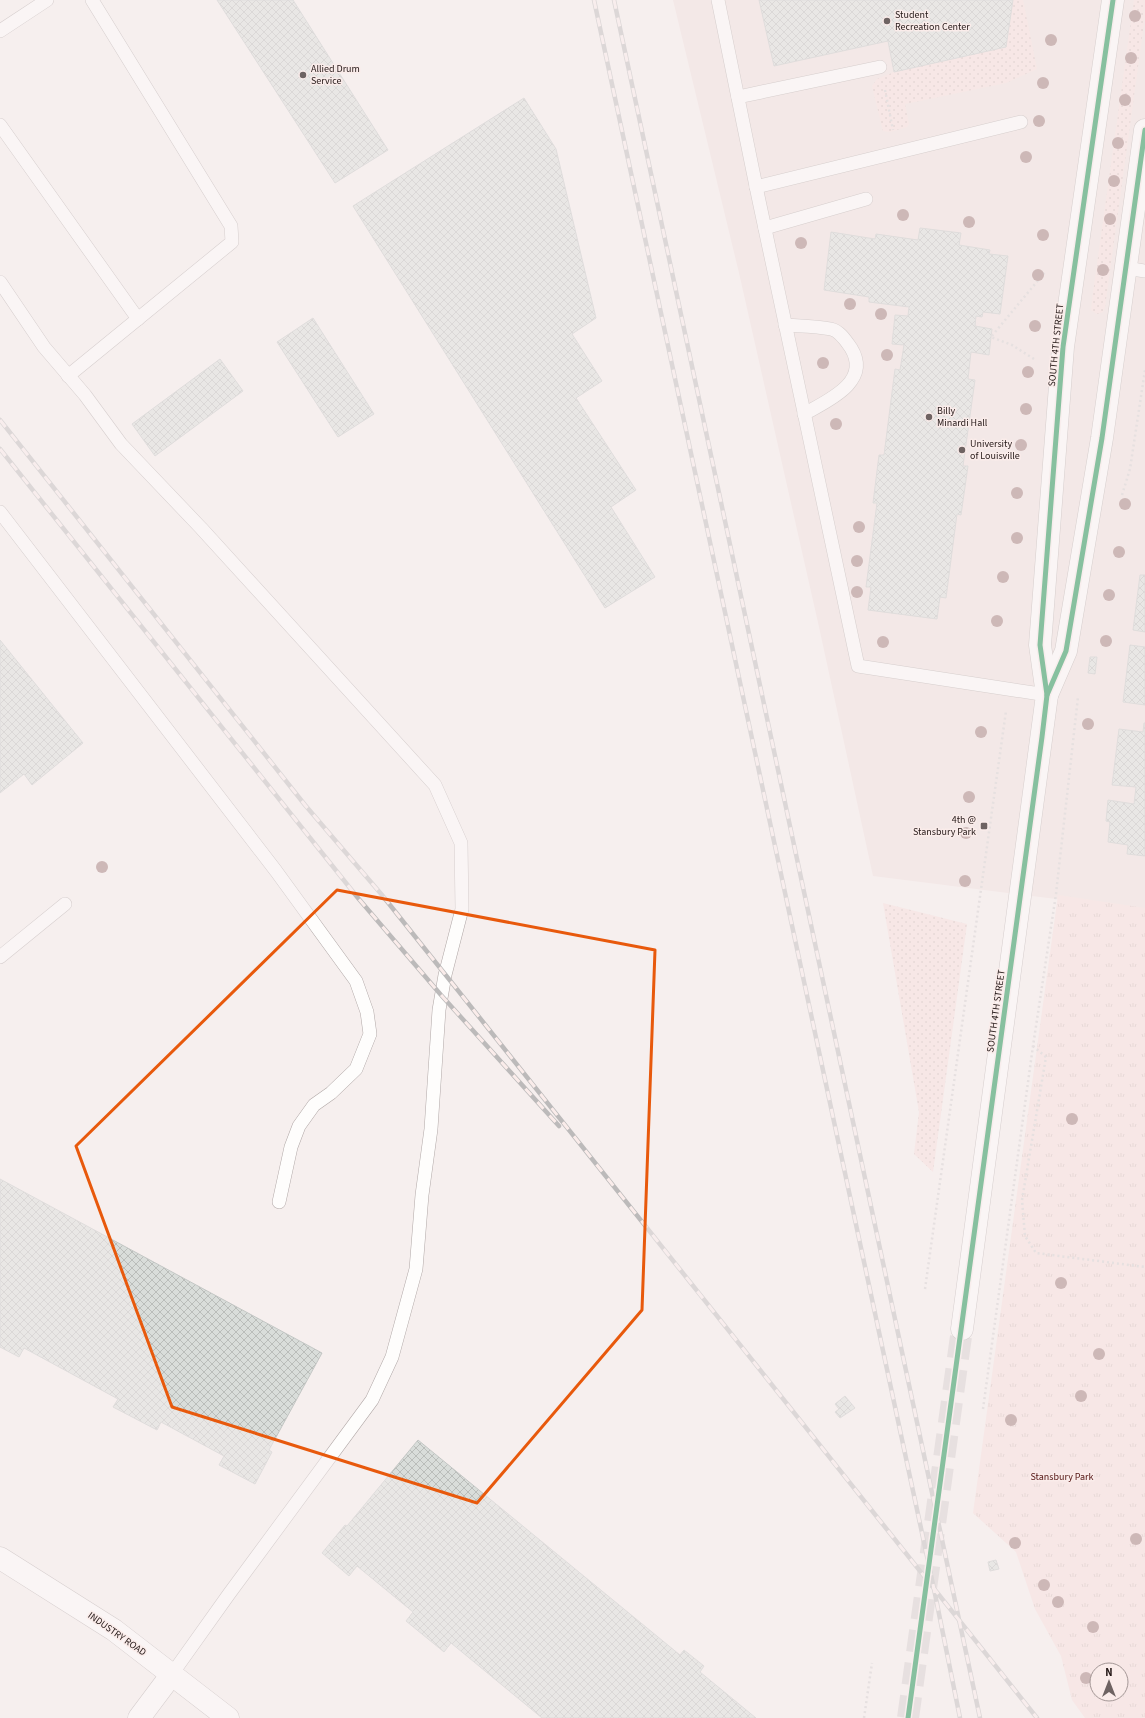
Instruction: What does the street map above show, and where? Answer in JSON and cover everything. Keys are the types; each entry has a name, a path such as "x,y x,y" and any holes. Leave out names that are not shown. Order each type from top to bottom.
{"main road":[{"name":"SOUTH 4TH STREET","path":"962,1330 1047,695 1040,645 1063,347 1112,0"},
{"name":"SOUTH 4TH STREET","path":"1047,695 1066,651 1102,438 1135,270 1145,130"},
{"name":"INDUSTRY ROAD","path":"0,1558 114,1630 228,1718"},
{"path":"138,1718 172,1674"}],"lane":[{"path":"0,31 47,0"},
{"path":"68,376 232,242 232,226 92,0"},
{"path":"718,0 785,325 858,666 1047,695"},
{"path":"738,97 880,67"},
{"path":"756,187 1021,122"},
{"path":"0,125 138,319"},
{"path":"765,228 866,199"},
{"path":"0,282 44,347 85,395 121,444 201,528 435,785 461,843 462,909 445,975 439,1010 431,1129 422,1195 416,1269 392,1357 372,1400 172,1674"},
{"path":"785,325 833,330 845,338 853,352 856,368 851,383 841,393 804,414"},
{"path":"0,512 276,871 356,981 367,1012 370,1034 356,1069 331,1093 314,1105 299,1126 291,1147 279,1202"},
{"path":"0,957 65,904"}],"path":[{"path":"880,67 898,153"},
{"path":"1037,361 1012,345 991,337 1049,267"},
{"path":"1135,440 1145,370"},
{"path":"926,1289 1003,732"},
{"path":"983,1409 1033,1046 1056,894 1073,742"},
{"path":"1033,1046 1046,1056 1022,1200 1024,1236 1036,1253 1145,1267"},
{"path":"864,1718 872,1663"}],"highlighted area":[{"path":"337,890 655,950 642,1310 477,1503 172,1407 76,1146"}],"shaded area":[{"name":"University of Louisville","path":"673,0 1145,0 1145,910 873,876 819,627 739,273"}],"green space":[{"path":"1013,0 1023,0 1037,69 1006,83 905,104 909,124 907,127 890,132 883,131 872,86 877,79 894,72 1006,47"},
{"path":"1134,0 1145,0 1145,16 1105,307 1103,312 1097,314 1091,310 1093,293"},
{"name":"Stansbury Park","path":"1058,895 1145,908 1145,1718 1085,1718 1072,1700 1061,1656 1035,1609 1016,1552 973,1513"},
{"path":"883,903 967,924 933,1172 914,1154 919,1112"}],"building":[{"name":"Allied Drum Service","path":"217,0 293,0 388,150 335,183"},
{"name":"Student Recreation Center","path":"759,0 1013,0 1006,47 894,72 888,41 774,66"},
{"path":"524,98 556,149 596,318 572,334 602,381 576,398 636,490 611,507 655,577 605,608 353,206"},
{"name":"Billy Minardi Hall","path":"920,228 961,233 959,245 990,250 989,254 1008,256 1000,314 983,312 982,317 976,316 975,326 992,329 989,355 971,352 968,379 975,380 963,466 968,466 961,515 957,514 946,598 940,597 937,619 868,610 871,587 866,587 877,503 873,503 879,455 884,455 895,369 900,370 904,345 892,344 895,315 908,316 909,307 869,302 869,297 824,290 831,232 875,239 876,234 918,240"},
{"path":"313,318 374,414 338,437 277,342"},
{"path":"220,359 243,391 155,456 132,424"},
{"path":"1140,575 1145,575 1145,632 1133,630"},
{"path":"0,640 83,743 32,785 24,774 0,793"},
{"path":"1130,645 1145,647 1145,705 1123,702"},
{"path":"1090,657 1097,657 1095,674 1088,673"},
{"path":"1144,723 1145,856 1127,854 1128,845 1108,842 1110,822 1106,821 1108,800 1134,804 1136,787 1112,785 1119,729 1143,732"},
{"path":"0,1179 322,1353 269,1450 272,1452 255,1484 219,1465 224,1456 161,1422 157,1430 113,1407 118,1399 24,1348 19,1357 0,1347"},
{"path":"845,1396 855,1408 840,1418 835,1412 839,1409 835,1404"},
{"path":"418,1440 680,1655 684,1650 704,1666 700,1672 756,1718 542,1718 451,1643 444,1652 406,1621 413,1612 357,1566 349,1576 322,1553 345,1525 347,1526"},
{"path":"996,1560 999,1569 990,1571 988,1562"}],"tunnel":[{"path":"908,1718 962,1329"}],"railway":[{"path":"594,0 934,1589 960,1718"},
{"path":"614,0 980,1718"},
{"path":"0,420 305,805 382,895 1037,1718"},
{"path":"0,449 358,898 441,995 559,1126"}],"cycle path":[{"path":"908,1718 1042,737 1047,695 1040,645 1063,347 1113,0"},
{"path":"1047,695 1066,651 1102,438 1145,130"}],"place":[{"name":"Student Recreation Center","path":"887,21"},
{"name":"Allied Drum Service","path":"303,75"},
{"name":"Billy Minardi Hall","path":"929,417"},
{"name":"University of Louisville","path":"962,450"},
{"name":"4th @ Stansbury Park","path":"984,826"}]}
